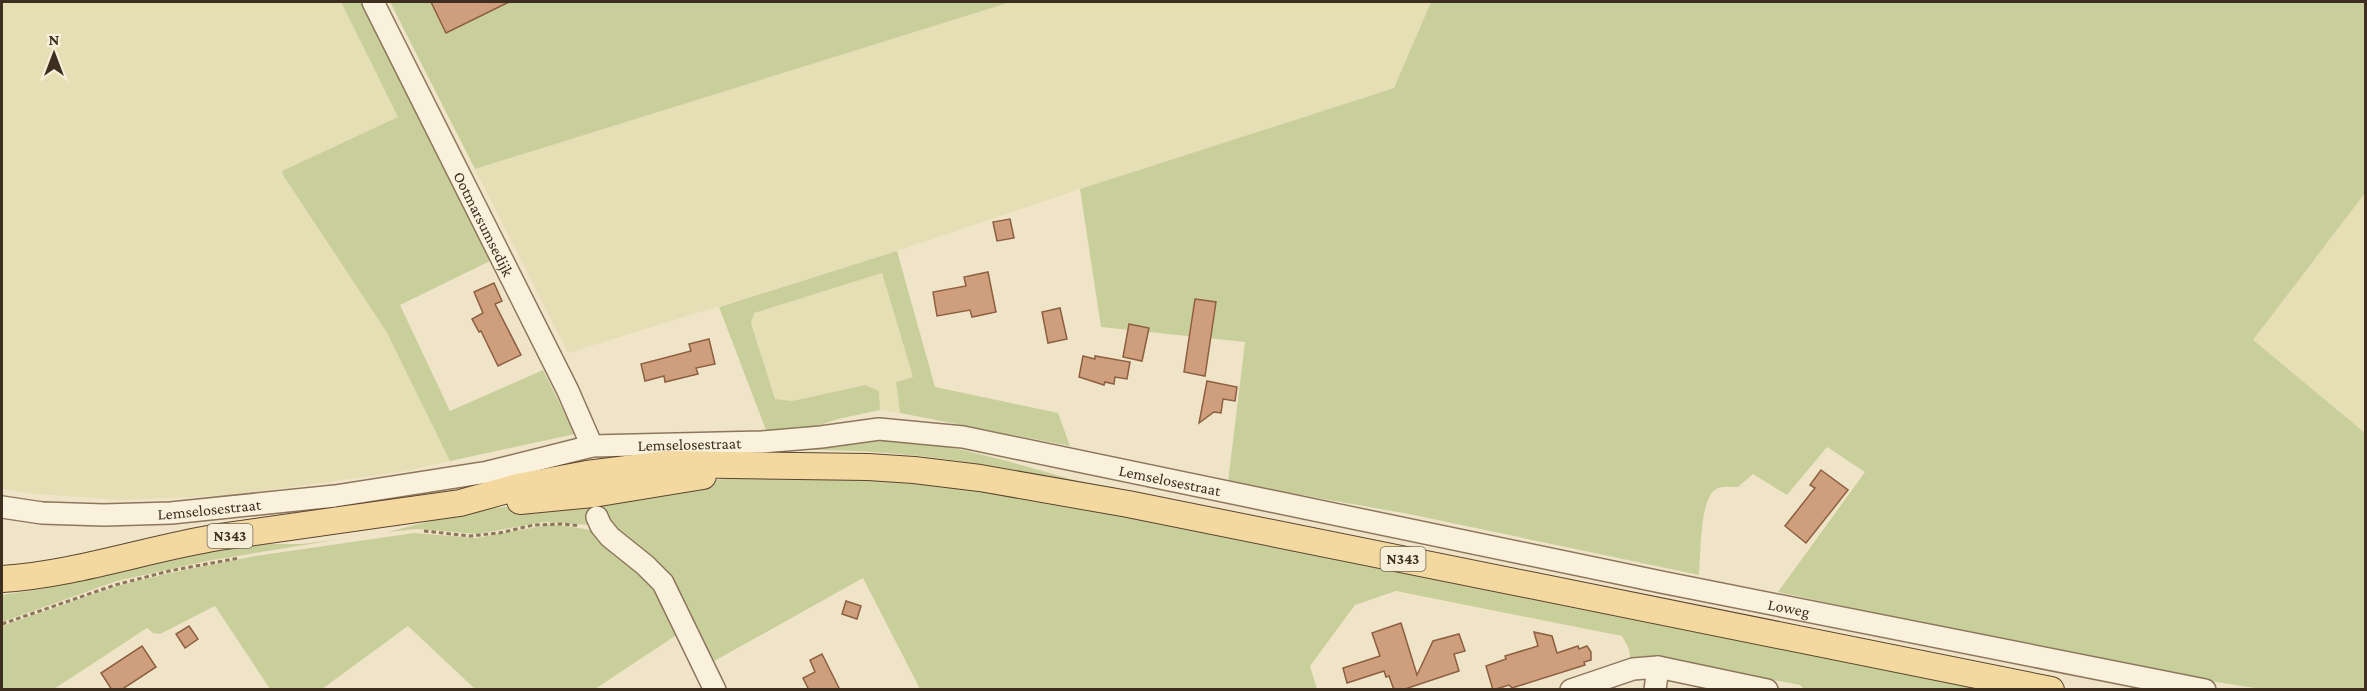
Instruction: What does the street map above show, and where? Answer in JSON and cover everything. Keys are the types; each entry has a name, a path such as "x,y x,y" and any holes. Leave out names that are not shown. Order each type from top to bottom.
{"main road":[{"name":"N343","path":"2,579 68,571 179,544 219,537 460,503 518,488 611,470 704,463 751,467 868,467 980,477 1271,531 2050,690"}],"street":[{"name":"Ootmarsumsedijk","path":"373,2 568,391 592,446"},
{"name":"Lemselosestraat","path":"2,507 42,513 104,515 171,513 241,507 335,496 488,472 592,446 762,442 879,429 900,429 974,439 1374,523"},
{"path":"599,522 609,537 645,565 663,583 716,690"},
{"name":"Loweg","path":"1374,523 1672,585 2205,690"},
{"path":"1655,690 1658,667"},
{"path":"1571,690 1633,669 1658,667 1767,690"}],"path":[{"path":"416,531 470,536 548,524 599,522"},
{"path":"2,624 115,585 169,571 243,557"}],"shaded area":[{"path":"2,2 341,2 398,117 283,171 283,175 386,331 450,461 401,472 231,495 122,500 36,494 2,489"},
{"path":"1011,2 1431,2 1394,88 1080,189 897,251 568,353 475,169"},
{"path":"2365,193 2365,433 2252,340"},
{"path":"882,273 913,377 896,382 900,413 880,410 880,396 865,385 792,401 775,399 751,323 753,313"}],"green space":[{"path":"341,2 361,2 490,261 400,305 450,411 543,370 575,434 450,461 386,331 283,175 282,171 398,117"},
{"path":"390,2 1011,2 475,169"},
{"path":"1431,2 2365,2 2365,193 2253,340 2365,433 2365,689 2268,690 2190,678 2075,656 1778,592 1865,472 1827,447 1787,495 1753,474 1738,487 1720,487 1712,493 1704,514 1699,575 1409,514 1228,482 1245,342 1101,327 1080,189 1394,88"},
{"path":"897,251 935,387 1058,413 1070,446 900,413 896,382 913,377 882,273 754,313 751,323 775,399 792,401 865,385 879,391 880,410 838,419 808,429 766,430 719,307"},
{"path":"881,437 957,449 1081,482 931,457 855,451 778,451"},
{"path":"757,476 884,477 1040,496 1941,677 1977,689 1804,689 1800,685 1748,675 1739,678 1735,672 1682,661 1675,665 1631,663 1629,649 1622,636 1396,591 1355,605 1310,666 1317,689 920,689 863,578 709,664 628,545 599,509 597,498 691,482"},
{"path":"589,499 590,525 543,522 477,534 418,529 388,532 484,509"},
{"path":"548,525 597,531 645,572 681,632 595,689 475,689 408,626 322,689 270,689 215,606 160,634 153,633 147,628 54,689 2,690 2,626 117,586 255,556 414,533 476,538"},
{"path":"341,539 207,561 117,581 2,622 2,595 42,589 101,573 241,544 302,544"}],"building":[{"path":"431,2 509,2 446,33"},
{"path":"1010,219 1014,238 997,241 993,222"},
{"path":"988,272 996,312 972,317 970,310 937,316 933,292 966,286 964,277"},
{"path":"494,283 502,301 495,304 521,355 498,366 481,331 479,332 472,319 483,313 474,292"},
{"path":"1195,299 1216,302 1205,376 1184,372"},
{"path":"1060,308 1067,339 1048,343 1042,312"},
{"path":"1129,324 1149,328 1142,361 1123,357"},
{"path":"709,339 715,364 696,368 698,374 665,382 664,376 645,381 641,364 691,351 689,344"},
{"path":"1083,356 1130,362 1127,379 1115,377 1114,384 1105,382 1104,385 1079,377"},
{"path":"1207,381 1237,387 1235,401 1223,399 1221,413 1214,412 1199,423"},
{"path":"1821,470 1848,490 1806,543 1785,526 1815,488 1810,485"},
{"path":"846,601 861,606 857,619 842,614"},
{"path":"1401,623 1417,675 1433,641 1459,634 1465,651 1454,654 1459,671 1402,690 1394,690 1389,676 1386,677 1384,671 1347,683 1343,668 1380,656 1372,633"},
{"path":"189,626 198,639 185,648 176,634"},
{"path":"1534,632 1552,636 1557,653 1578,646 1579,649 1587,646 1591,652 1591,660 1584,662 1585,665 1512,688 1509,685 1493,690 1486,666 1506,659 1505,656 1538,646"},
{"path":"142,646 156,667 121,690 112,690 101,673"},
{"path":"822,654 840,690 809,690 803,678 815,672 810,660"}]}
